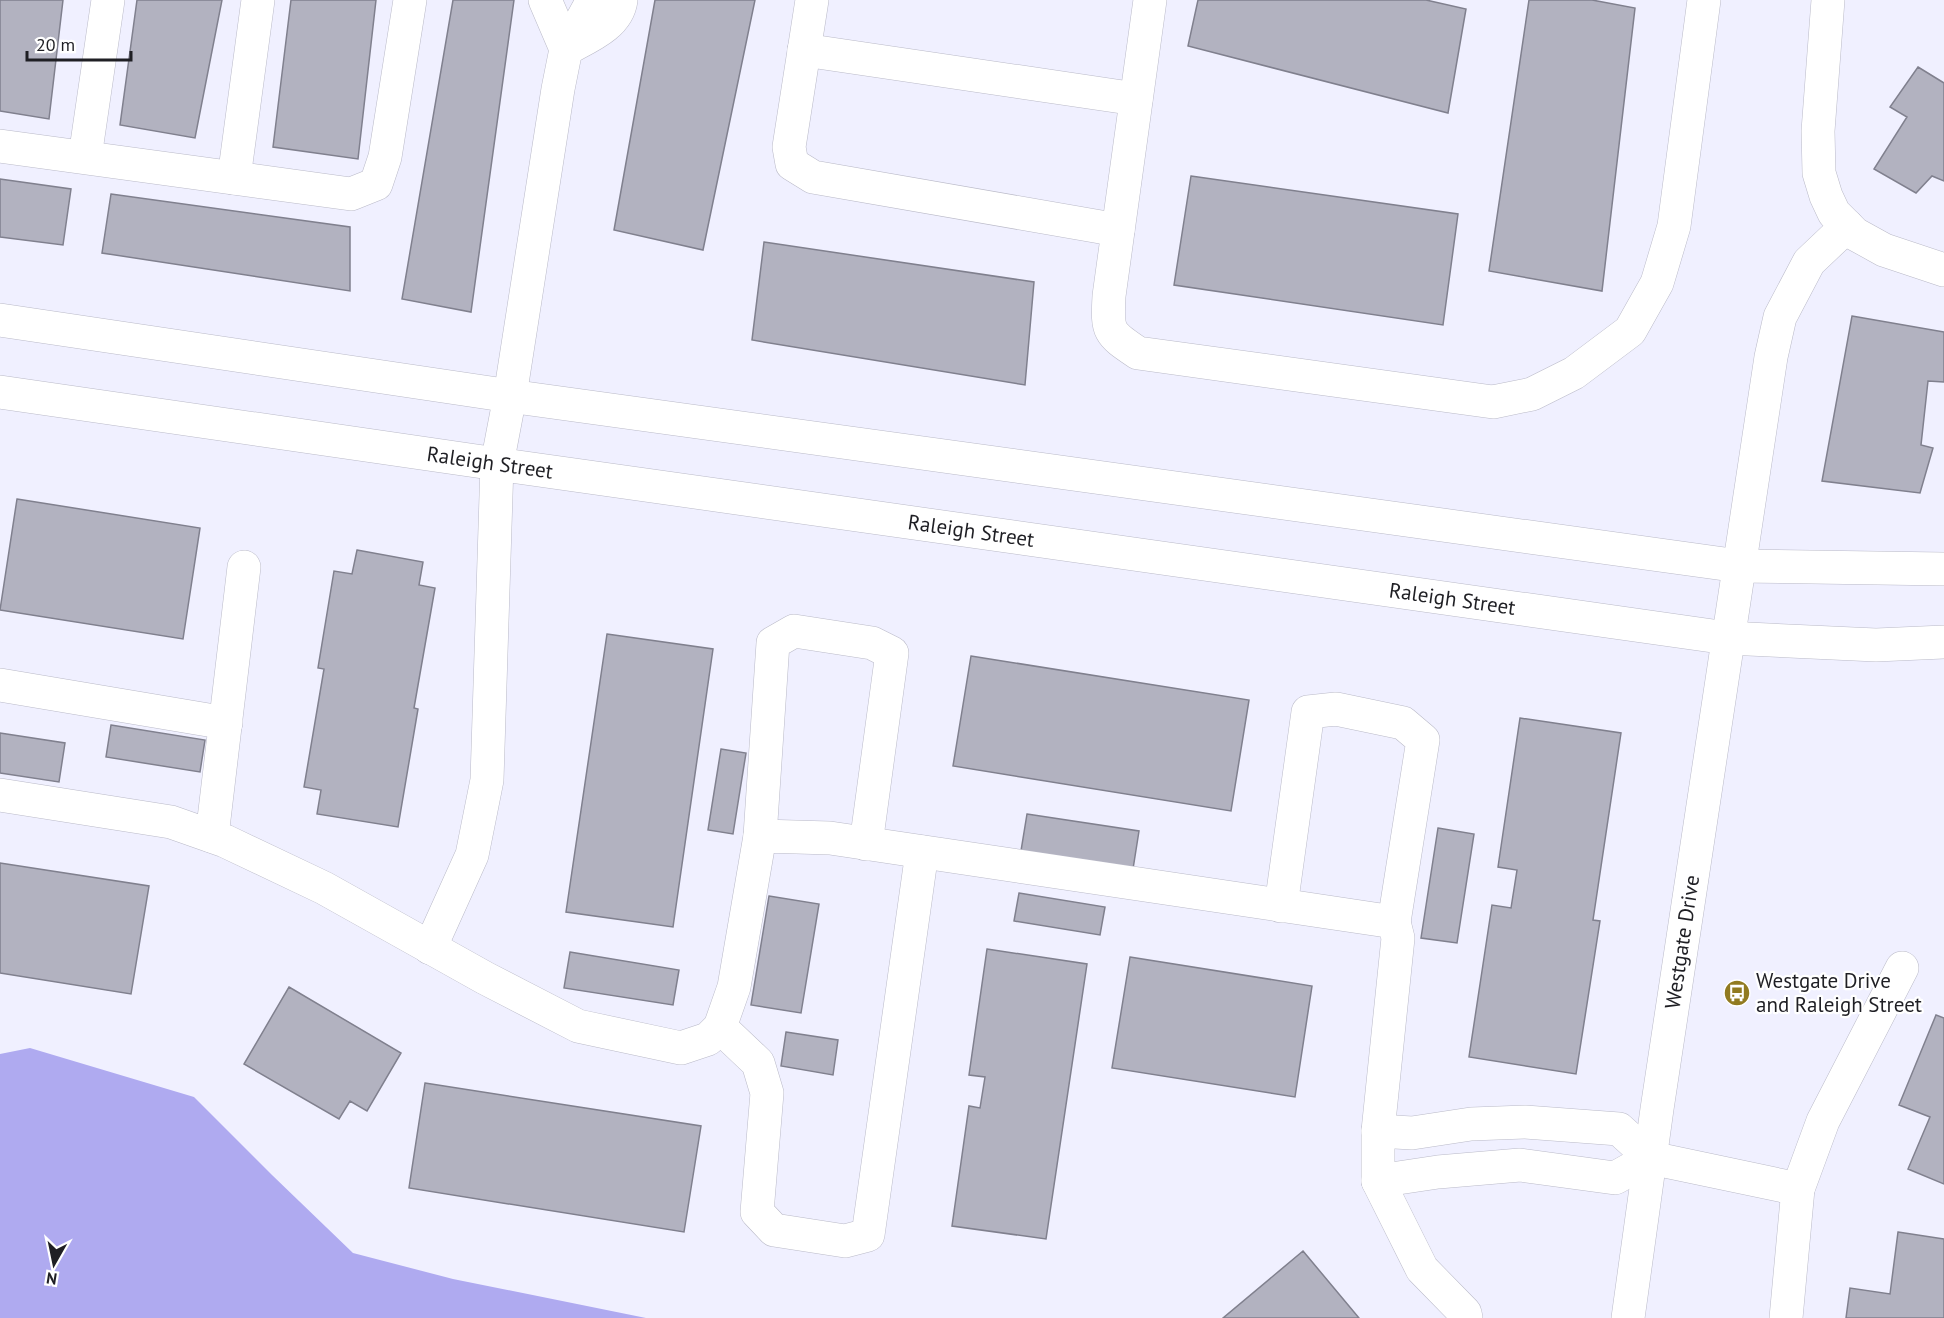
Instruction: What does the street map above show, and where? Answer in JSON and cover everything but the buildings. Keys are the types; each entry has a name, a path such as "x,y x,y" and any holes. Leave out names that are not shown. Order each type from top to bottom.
{"street":[{"path":"85,158 108,0"},
{"path":"234,178 258,0"},
{"path":"0,146 351,194 376,184 385,157 410,0"},
{"path":"545,0 566,49"},
{"path":"430,948 472,855 487,780 496,464 510,396 566,49 593,0"},
{"path":"566,49 604,27 620,11 621,0"},
{"path":"812,0 789,147 792,164 813,177 1118,230"},
{"path":"1150,0 1108,296 1108,322 1113,337 1137,353 1493,402 1532,393 1574,373 1630,331 1657,283 1674,226 1704,0"},
{"path":"1828,0 1818,131 1819,173 1834,213 1855,234 1884,250 1944,270"},
{"path":"804,50 1136,99"},
{"name":"Westgate Drive","path":"1628,1318 1727,638 1779,316 1809,262 1847,226"},
{"path":"0,320 510,396 1739,566 1944,569"},
{"name":"Raleigh Street","path":"0,392 1727,638 1876,645 1944,642"},
{"path":"212,836 244,567"},
{"path":"0,795 171,822 212,836 324,888 430,948 578,1026 681,1048 708,1039 720,1027 734,987 760,836 773,643 794,631 872,643 892,653 866,844"},
{"path":"0,685 226,723"},
{"path":"1281,906 1308,712 1336,709 1403,723 1423,740 1394,922 1398,938 1378,1131 1378,1181 1422,1269 1465,1313 1466,1318"},
{"path":"760,836 830,838 1394,922"},
{"path":"720,1027 758,1063 767,1093 757,1212 774,1230 845,1241 868,1236 922,852"},
{"path":"1786,1318 1798,1189 1823,1120 1902,968"},
{"path":"1378,1131 1412,1133 1472,1124 1525,1122 1619,1130 1651,1158 1798,1189"},
{"path":"1378,1181 1438,1172 1520,1166 1615,1178 1651,1158"}],"shaded area":[{"path":"30,1048 194,1097 353,1253 453,1279 646,1318 0,1318 0,1054"}],"place":[{"name":"Westgate Drive and Raleigh Street","path":"1737,993"}]}
